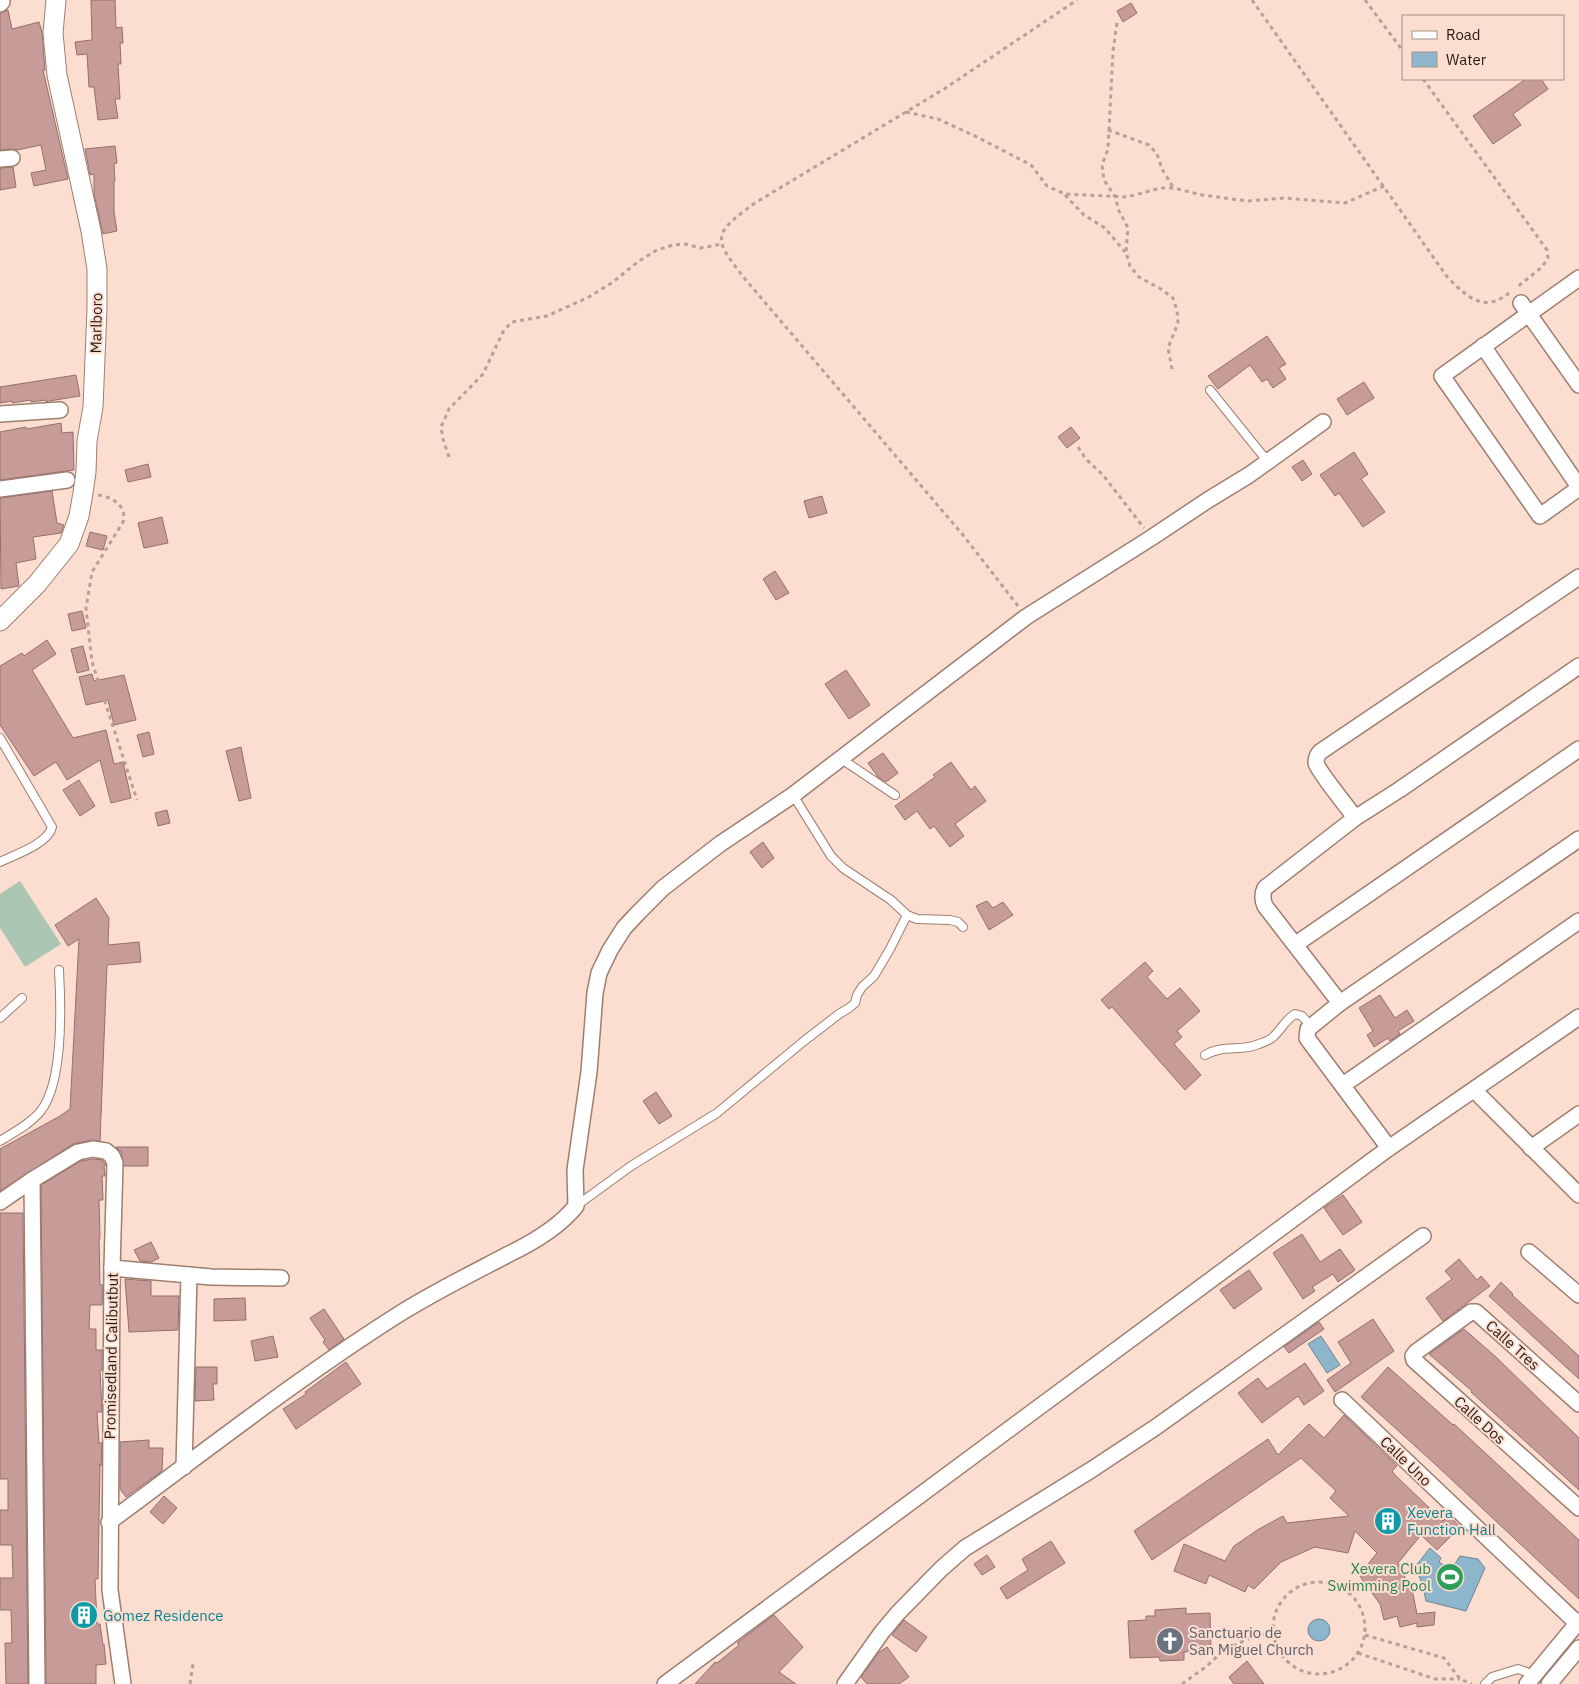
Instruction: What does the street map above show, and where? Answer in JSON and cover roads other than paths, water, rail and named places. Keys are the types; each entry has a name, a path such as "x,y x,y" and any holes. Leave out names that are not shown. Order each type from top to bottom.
{"street":[{"name":"Marlboro","path":"0,621 37,584 69,544 79,516 86,472 87,441 93,407 97,270 57,75 53,33 56,0"},
{"path":"1483,346 1579,487 1540,516 1442,376 1483,346 1525,308 1579,278"},
{"path":"1525,308 1579,385"},
{"path":"0,414 60,410"},
{"path":"109,1522 271,1402 389,1321 452,1284 520,1249 567,1217 576,1206 575,1170 590,1072 595,993 599,973 610,950 624,928 663,888 720,844 793,795 1026,617 1268,462 1323,422"},
{"path":"0,489 67,480"},
{"path":"1356,818 1320,770 1316,756 1579,577"},
{"path":"1340,1003 1265,906 1263,893 1265,888 1356,818 1579,666"},
{"path":"1296,944 1579,749"},
{"path":"1390,1148 1307,1038 1308,1029 1340,1003 1579,839"},
{"path":"1343,1086 1579,921"},
{"path":"665,1684 1390,1148 1579,1017"},
{"path":"1474,1090 1579,1195"},
{"path":"1531,1148 1579,1114"},
{"name":"Promisedland Calibutbut","path":"0,1202 78,1152 93,1148 106,1151 112,1156 115,1163 109,1522 110,1590 123,1684"},
{"path":"32,1180 37,1684"},
{"path":"845,1684 898,1613 941,1569 965,1548 1091,1470 1156,1427 1423,1236"},
{"path":"1529,1252 1579,1295"},
{"path":"112,1268 190,1275 281,1278"},
{"path":"184,1467 190,1275"},
{"name":"Calle Tres","path":"1444,1332 1471,1312 1476,1312 1579,1404"},
{"name":"Calle Dos","path":"1444,1332 1416,1352 1414,1360 1579,1508"},
{"name":"Calle Uno","path":"1342,1400 1578,1623"},
{"path":"1531,1680 1578,1623"},
{"path":"1550,1683 1579,1648"}],"lane":[{"path":"1210,390 1268,462"},
{"path":"0,738 52,828 42,841 0,862"},
{"path":"840,758 895,795"},
{"path":"793,795 831,856 852,874 891,900 907,916 917,919 950,920 958,922 963,927"},
{"path":"576,1206 631,1166 717,1113 804,1041 849,1008 855,1002 862,987 874,976 907,916"},
{"path":"0,1140 30,1123 47,1101 59,1051 61,1010 59,970"},
{"path":"0,1018 22,998"},
{"path":"1205,1055 1230,1047 1242,1048 1257,1045 1272,1038 1288,1018 1295,1014 1302,1016 1311,1026"},
{"path":"1485,1684 1492,1677 1518,1669 1531,1680 1550,1683"}],"water":[{"path":"1321,1336 1340,1365 1327,1373 1308,1344"},
{"name":"Xevera Club Swimming Pool","path":"1430,1548 1441,1558 1439,1562 1451,1570 1460,1556 1478,1559 1485,1568 1466,1611 1426,1601 1422,1583 1415,1567"},
{"path":"1319,1619 1327,1622 1330,1630 1327,1638 1319,1641 1311,1638 1308,1630 1311,1622"}],"place":[{"name":"Xevera Function Hall","path":"1388,1521"},
{"name":"Xevera Club Swimming Pool","path":"1450,1577"},
{"name":"Gomez Residence","path":"84,1615"},
{"name":"Sanctuario de San Miguel Church","path":"1170,1641"}]}
